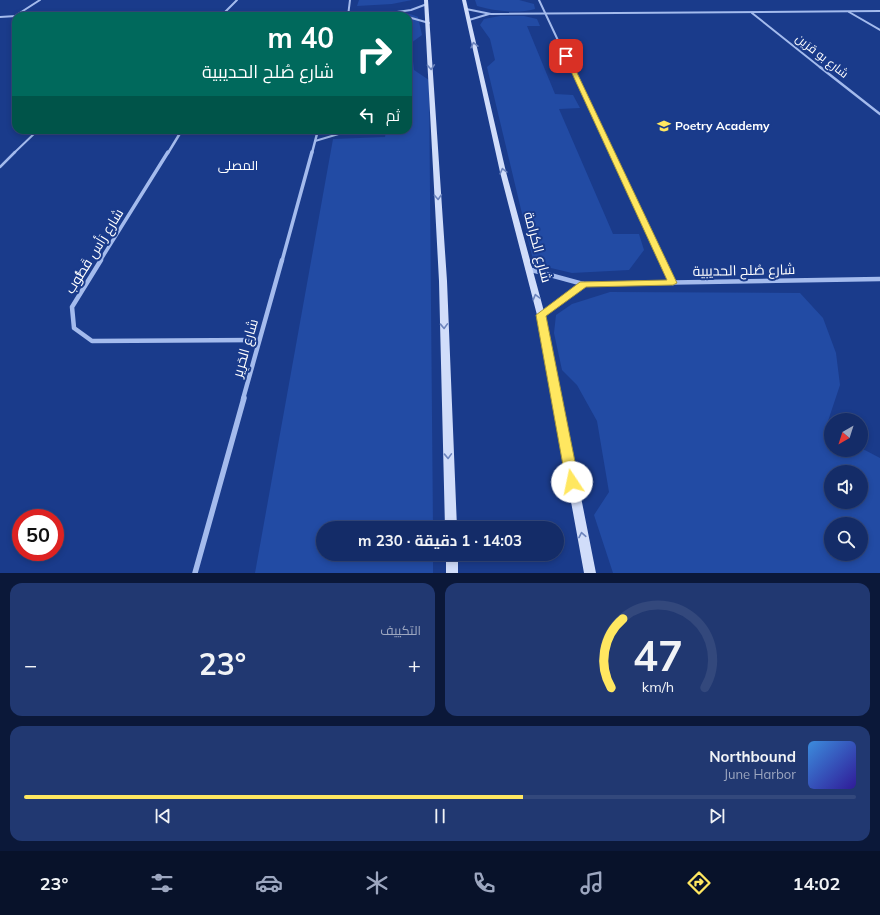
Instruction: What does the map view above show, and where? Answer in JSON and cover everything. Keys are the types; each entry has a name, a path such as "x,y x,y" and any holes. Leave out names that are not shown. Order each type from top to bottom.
{"main road":[{"name":"شارع الكرامة","path":"464,0 503,172 541,315 590,573"},
{"path":"426,2 429,23 443,281 451,521"},
{"path":"452,561 452,573"}],"street":[{"path":"21,12 40,0"},
{"path":"224,12 236,0"},
{"path":"348,12 350,0"},
{"path":"539,0 673,283"},
{"path":"397,12 410,10 426,2"},
{"path":"466,9 491,14 880,11"},
{"path":"848,11 880,30"},
{"name":"شارع بو قرَين","path":"752,13 880,114"},
{"path":"469,20 491,14"},
{"path":"0,17 12,16"},
{"path":"412,18 429,23"},
{"name":"شارع رَأس قَطُّوب","path":"180,134 72,307 74,328 92,341 259,340"},
{"name":"شارع الحَرِير","path":"195,573 317,134"},
{"name":"شارع صُلح الحديبية","path":"528,269 584,284 880,279"},
{"path":"541,315 584,284"}],"lane":[{"path":"0,167 34,134"},
{"path":"315,141 339,134"}],"shaded area":[{"path":"359,0 412,0 392,4 357,6"},
{"path":"475,0 519,0 534,4 535,9 513,12 491,9 477,6"},
{"path":"412,15 418,17 422,35 412,42"},
{"path":"500,16 524,16 537,19 540,26 527,26 555,94 573,95 580,108 559,109 613,234 639,234 644,250 629,270 572,273 534,264 487,67 495,60 490,39 480,25 484,19"},
{"path":"412,52 414,70 429,80 433,521 316,521 316,561 433,561 433,573 255,573 333,139 385,137 385,134 412,134"},
{"path":"610,292 800,293 823,318 836,353 840,385 831,413 824,413 824,457 868,457 868,452 880,458 880,573 613,573 594,515 609,492 597,421 577,385 562,370 554,333 556,315 572,304"}],"place":[{"name":"Poetry Academy","path":"664,126"}],"district":[{"name":"المصلى","path":"238,165"}],"route":[{"path":"566,56 673,283 584,284 541,315 572,482"}]}
